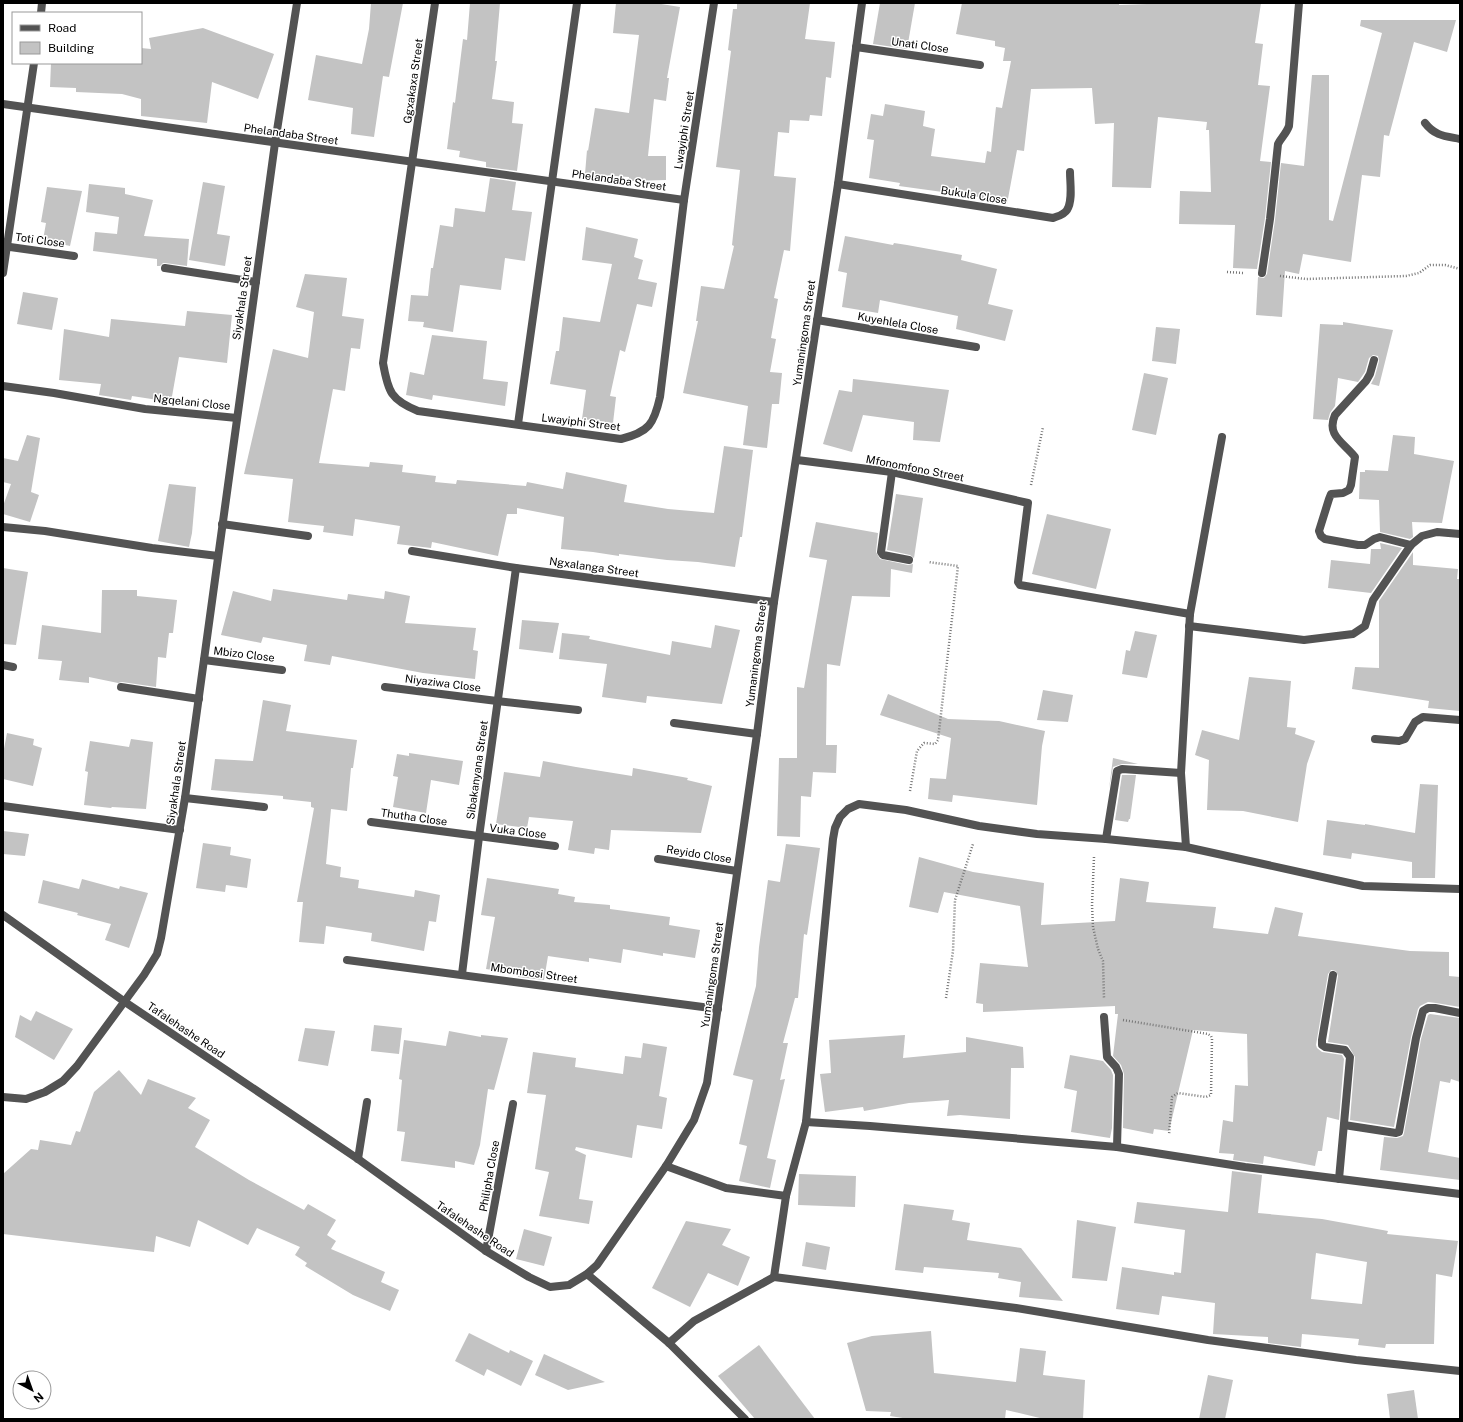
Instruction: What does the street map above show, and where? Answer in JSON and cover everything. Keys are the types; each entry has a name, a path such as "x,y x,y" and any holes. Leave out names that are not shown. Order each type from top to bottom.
{"street":[{"name":"Siyakhala Street","path":"3,1097 26,1099 45,1092 63,1081 77,1066 125,1002 157,954 162,938 185,798 275,143 292,44 297,3"},
{"name":"Ggxakaxa Street","path":"412,162 435,3"},
{"path":"518,424 577,3"},
{"name":"Lwayiphi Street","path":"412,162 383,363 386,380 394,398 404,405 418,410 621,439 637,435 649,425 657,413 660,397 684,200 714,3"},
{"name":"Yumaningoma Street","path":"587,1274 597,1265 666,1166 694,1120 707,1083 757,734 774,602 797,460 816,320 838,184 862,3"},
{"path":"1262,273 1270,219 1278,144 1286,134 1289,126 1299,3"},
{"name":"Unati Close","path":"856,47 980,65"},
{"path":"3,273 5,247 34,64"},
{"name":"Phelandaba Street","path":"3,104 684,200"},
{"path":"1426,123 1430,130 1436,134 1460,139"},
{"name":"Bukula Close","path":"838,184 1053,218 1061,215 1067,210 1070,202 1070,172"},
{"name":"Toti Close","path":"5,247 74,256"},
{"path":"165,268 256,282"},
{"name":"Kuyehlela Close","path":"816,320 976,347"},
{"path":"1374,360 1370,374 1335,414 1332,422 1332,431 1354,457 1353,471 1349,490 1331,494 1319,531 1321,536 1325,539 1358,545 1365,545 1374,538 1380,537 1411,544"},
{"name":"Ngqelani Close","path":"3,386 54,393 145,409 237,418"},
{"path":"1186,847 1180,773 1190,614 1222,437"},
{"name":"Mfonomfono Street","path":"797,460 892,472 1028,503"},
{"path":"892,472 881,552 884,555 909,560"},
{"path":"1028,503 1018,582 1020,585 1190,614"},
{"path":"222,524 308,536"},
{"path":"3,527 46,531 152,548 218,556"},
{"path":"1189,626 1304,640 1353,634 1365,626 1373,600 1411,544 1422,536 1437,532 1460,534"},
{"name":"Ngxalanga Street","path":"412,551 516,568 774,602"},
{"name":"Sibakanyana Street","path":"462,974 479,837 516,568"},
{"name":"Mbizo Close","path":"204,660 282,670"},
{"path":"3,665 14,667"},
{"name":"Niyaziwa Close","path":"385,687 498,702 578,710"},
{"path":"121,688 199,699"},
{"path":"1375,739 1399,741 1405,739 1415,722 1423,718 1460,720"},
{"path":"674,723 757,734"},
{"path":"1106,839 1117,771 1122,769 1180,773"},
{"path":"185,798 264,807"},
{"path":"774,1277 786,1196 806,1122 835,828 840,817 848,809 859,804 906,810 979,826 1037,834 1186,847 1363,886 1460,889"},
{"path":"3,806 180,830"},
{"name":"Thutha Close","path":"371,822 479,837"},
{"name":"Vuka Close","path":"479,837 555,846"},
{"name":"Reyido Close","path":"658,859 737,871"},
{"name":"Tafalehashe Road","path":"3,915 125,1002 358,1159 486,1252 529,1277 550,1287 569,1285 587,1274"},
{"name":"Mbombosi Street","path":"347,960 718,1009"},
{"path":"1333,975 1322,1045 1325,1047 1345,1050 1350,1057 1339,1179"},
{"path":"1344,1125 1396,1133 1399,1132 1401,1130 1416,1038 1423,1011 1428,1008 1435,1008 1460,1013"},
{"path":"1104,1017 1107,1056 1116,1067 1119,1074 1117,1147"},
{"path":"358,1159 367,1102"},
{"name":"Philipha Close","path":"486,1252 513,1104"},
{"path":"806,1122 1117,1147 1167,1156 1284,1173 1460,1194"},
{"path":"666,1166 726,1188 786,1196"},
{"path":"587,1274 669,1343 745,1419"},
{"path":"669,1343 694,1321 774,1277 1016,1308 1216,1341 1356,1360 1460,1371"}],"path":[{"path":"1227,272 1262,273 1306,279 1406,276 1419,273 1430,265 1445,265 1460,269"},
{"path":"1028,503 1042,427"},
{"path":"906,810 917,751 924,743 935,744 938,740 958,566 909,560"},
{"path":"946,998 953,951 955,900 979,826"},
{"path":"1095,838 1092,905 1093,926 1103,961 1104,1017 1208,1034 1212,1039 1211,1096 1206,1097 1178,1093 1172,1097 1167,1156"}],"building":[{"path":"371,3 403,3 389,77 383,76 374,137 351,134 353,108 308,100 316,55 362,64 369,29"},
{"path":"470,3 500,3 495,61 497,61 492,99 514,102 512,123 523,124 517,171 486,167 486,162 459,157 460,151 447,149 453,102 455,103 463,39 467,40"},
{"path":"616,3 655,3 680,7 667,78 669,78 666,101 654,99 648,156 666,156 666,180 629,181 629,177 585,174 587,150 588,151 595,108 629,113 639,35 613,33"},
{"path":"737,3 810,3 805,39 835,42 831,78 826,77 822,116 810,115 809,121 790,120 789,133 778,132 774,176 796,178 790,251 784,250 774,298 778,299 771,338 776,339 770,372 782,373 779,404 772,404 767,448 743,445 748,406 683,393 698,321 696,321 701,286 724,289 734,246 732,245 740,170 716,167 731,51 728,50 733,9 737,9"},
{"path":"880,3 915,3 907,49 873,44"},
{"path":"962,3 1119,3 1119,5 1175,3 1261,3 1255,43 1263,44 1258,85 1270,86 1260,161 1271,162 1265,218 1257,269 1233,268 1235,225 1179,224 1180,191 1211,192 1209,130 1206,130 1207,122 1158,117 1151,188 1112,187 1114,123 1095,124 1092,88 1031,89 1024,151 1017,150 1007,204 978,199 979,197 899,186 900,183 869,178 874,140 867,139 871,114 883,116 885,104 925,111 923,126 935,129 931,156 985,163 987,151 991,152 996,107 1002,108 1011,61 1003,61 1005,48 995,46 995,41 956,34"},
{"path":"1361,20 1456,20 1447,52 1414,42 1389,136 1384,135 1380,177 1362,175 1351,262 1303,254 1299,274 1285,271 1282,317 1256,315 1258,277 1264,278 1267,274 1281,163 1304,166 1312,75 1329,75 1329,220 1333,221 1382,33 1360,26"},
{"path":"203,28 274,54 258,99 212,82 207,123 141,116 141,99 122,94 76,92 76,88 50,87 51,64 142,64 142,48 151,49 149,38"},
{"path":"490,178 516,182 512,210 532,212 525,261 505,258 501,290 460,285 453,332 423,327 424,322 408,321 411,295 428,296 431,268 433,268 440,225 453,227 455,208 485,212"},
{"path":"203,182 225,186 217,234 230,236 225,266 189,260"},
{"path":"89,184 125,188 125,194 153,200 144,236 189,239 187,266 163,263 160,266 157,266 157,259 93,251 95,232 117,234 119,217 86,212"},
{"path":"47,187 82,191 70,246 43,240 46,223 41,222"},
{"path":"586,227 638,239 634,257 643,260 638,279 657,283 652,307 637,304 625,352 620,350 610,396 616,397 613,423 582,419 586,390 550,384 556,351 559,351 563,317 600,322 612,264 582,260"},
{"path":"845,236 962,255 961,260 997,269 988,304 1013,310 1005,341 956,329 958,316 880,300 878,313 842,307 847,273 838,271"},
{"path":"305,274 347,278 342,316 364,319 360,349 351,348 345,391 333,389 319,463 369,467 370,462 403,465 402,472 436,476 435,482 456,484 457,480 526,486 527,482 563,489 566,472 627,485 624,502 668,509 714,513 724,446 753,450 742,537 740,537 735,567 561,549 564,517 517,508 517,514 507,514 498,556 432,542 431,548 397,544 400,526 355,519 353,536 323,532 324,526 288,522 293,479 244,474 273,349 308,358 314,312 296,307"},
{"path":"23,292 58,298 52,330 17,324"},
{"path":"187,311 232,315 227,363 179,357 171,402 132,396 131,400 99,395 101,384 59,380 64,329 109,337 111,319 185,326"},
{"path":"1343,322 1393,330 1379,386 1371,384 1379,361 1378,356 1373,355 1369,358 1365,372 1358,382 1338,378 1335,406 1330,413 1328,420 1313,419 1320,324 1343,325"},
{"path":"1156,327 1180,329 1176,364 1152,361"},
{"path":"432,335 487,341 483,379 508,382 505,406 433,395 432,400 406,395 410,372 424,375"},
{"path":"1144,373 1168,378 1156,435 1132,430"},
{"path":"853,379 949,390 940,442 913,440 914,422 863,415 852,452 823,444 839,390 852,392"},
{"path":"27,435 40,438 31,492 39,495 30,522 3,514 3,506 11,484 3,482 3,458 18,461"},
{"path":"1393,435 1415,437 1414,454 1454,461 1442,523 1412,522 1413,537 1410,539 1380,532 1379,500 1359,499 1360,472 1365,472 1365,470 1388,471"},
{"path":"169,484 196,487 192,533 189,547 158,541"},
{"path":"896,494 923,498 914,558 910,555 887,550"},
{"path":"1047,514 1111,529 1096,589 1032,574"},
{"path":"816,522 878,533 876,552 880,559 908,565 913,564 912,573 891,569 890,597 852,596 840,666 827,664 826,745 837,745 836,773 813,772 811,797 801,796 800,837 777,836 779,758 797,758 797,687 804,688 827,560 809,557"},
{"path":"1380,543 1402,548 1371,593 1328,588 1331,560 1370,564 1371,549 1381,549"},
{"path":"1413,552 1413,565 1458,569 1457,579 1460,579 1460,711 1428,708 1429,701 1352,689 1355,667 1379,668 1379,601"},
{"path":"3,568 28,572 16,645 3,644"},
{"path":"273,589 347,600 348,594 384,599 385,591 410,596 405,623 476,628 473,650 478,651 475,679 423,673 332,656 330,665 304,661 307,645 263,637 261,643 221,635 233,591 271,601"},
{"path":"102,590 137,590 137,596 177,600 173,633 169,633 166,658 158,657 156,687 122,682 118,683 89,677 89,683 59,680 62,661 38,659 42,625 101,633"},
{"path":"522,620 559,623 553,653 519,649"},
{"path":"715,625 740,630 722,704 647,696 646,703 602,697 607,664 559,659 562,633 590,636 589,639 670,655 672,641 711,648"},
{"path":"1135,631 1157,635 1147,678 1122,674 1126,650 1130,651"},
{"path":"1249,677 1291,681 1287,727 1296,728 1295,734 1315,741 1307,764 1298,822 1243,811 1207,810 1209,760 1195,755 1202,730 1239,740"},
{"path":"1043,690 1073,695 1068,722 1037,720"},
{"path":"888,694 948,719 999,721 1045,731 1042,746 1037,805 953,795 952,802 928,799 930,778 946,779 951,738 880,715"},
{"path":"263,700 291,705 286,731 357,740 353,768 351,768 347,811 331,809 326,864 341,867 340,877 359,880 358,888 414,897 415,890 440,895 436,922 429,921 424,951 371,941 372,933 326,926 324,944 299,942 303,902 297,902 314,808 311,807 311,802 283,799 283,796 211,790 215,759 253,761"},
{"path":"7,733 34,739 33,745 42,748 33,786 3,779 3,754"},
{"path":"131,739 153,742 146,809 111,808 84,805 88,772 85,771 90,741 129,747"},
{"path":"409,753 463,761 459,785 431,780 426,813 393,807 398,777 393,776 397,754 409,756"},
{"path":"1113,758 1138,764 1122,764 1113,767 1109,789"},
{"path":"543,761 632,776 633,768 688,778 687,780 712,786 701,833 611,830 609,850 595,848 594,854 568,850 573,821 529,817 527,828 496,824 504,772 540,777"},
{"path":"1122,775 1136,775 1130,819 1128,822 1115,820"},
{"path":"1420,784 1438,785 1435,878 1412,878 1412,862 1352,853 1351,859 1323,855 1327,820 1365,824 1415,833"},
{"path":"3,831 29,834 25,856 3,854"},
{"path":"203,843 231,847 230,855 251,859 247,888 226,885 225,892 196,888"},
{"path":"786,844 820,848 807,935 804,934 798,998 795,998 783,1043 788,1043 780,1080 785,1079 767,1158 776,1160 770,1188 739,1181 747,1146 739,1144 753,1080 733,1075 756,986 759,947 768,880 780,882"},
{"path":"919,857 973,872 1044,883 1041,925 1115,921 1120,878 1149,882 1146,902 1216,907 1213,928 1268,934 1275,907 1303,913 1298,936 1410,951 1449,952 1449,976 1460,977 1460,1007 1428,1002 1420,1006 1418,1009 1411,1037 1394,1127 1350,1120 1355,1057 1348,1045 1328,1042 1338,976 1336,971 1331,970 1328,974 1316,1045 1322,1052 1342,1055 1344,1059 1339,1120 1327,1117 1322,1151 1318,1151 1315,1166 1264,1156 1263,1164 1233,1160 1234,1154 1219,1153 1223,1120 1233,1122 1235,1085 1248,1086 1247,1034 1193,1030 1169,1131 1154,1129 1153,1134 1123,1128 1124,1074 1121,1065 1113,1056 1118,1014 1115,1014 1115,1006 983,1012 983,1004 976,1003 980,963 1028,967 1020,906 944,892 938,913 909,907"},
{"path":"487,878 559,889 558,894 575,897 574,902 610,905 610,909 670,917 669,925 700,930 695,958 663,953 663,956 623,949 621,963 589,958 589,962 548,956 544,980 518,977 518,974 486,969 495,917 481,915"},
{"path":"82,879 119,889 120,886 148,893 129,948 105,940 111,924 77,915 78,913 38,903 43,880 79,889"},
{"path":"36,1011 73,1029 54,1060 15,1037 20,1015 31,1021"},
{"path":"1428,1015 1460,1018 1460,1082 1451,1079 1450,1083 1440,1081 1428,1152 1460,1158 1460,1180 1380,1170 1384,1137 1397,1138 1403,1136 1404,1133 1421,1039"},
{"path":"374,1025 402,1028 399,1054 371,1051"},
{"path":"305,1028 335,1031 328,1066 298,1061"},
{"path":"449,1031 481,1037 481,1035 508,1038 494,1090 488,1089 480,1145 474,1165 455,1161 455,1168 401,1161 405,1132 397,1131 402,1080 399,1079 404,1040 446,1046"},
{"path":"905,1035 903,1058 966,1052 966,1037 1023,1047 1024,1068 1011,1068 1010,1119 960,1115 947,1116 949,1100 909,1103 864,1111 863,1107 825,1112 820,1074 831,1073 829,1040"},
{"path":"643,1043 667,1047 659,1096 667,1098 662,1129 637,1125 632,1158 576,1147 575,1150 586,1155 579,1199 593,1201 589,1224 539,1216 549,1172 535,1169 546,1095 527,1093 533,1052 576,1058 575,1067 623,1074 625,1056 641,1058"},
{"path":"1070,1055 1103,1061 1111,1070 1113,1075 1112,1128 1110,1138 1071,1132 1077,1091 1064,1088"},
{"path":"119,1070 141,1095 148,1079 196,1098 188,1108 210,1120 195,1147 249,1180 304,1210 308,1204 336,1220 327,1235 336,1241 331,1249 385,1272 381,1282 399,1290 390,1311 353,1295 305,1266 307,1263 295,1255 300,1247 257,1228 248,1245 198,1220 190,1247 156,1236 154,1252 3,1234 3,1174 31,1149 38,1150 40,1140 71,1145 76,1131 80,1132 94,1092"},
{"path":"1232,1171 1262,1175 1258,1213 1322,1219 1388,1231 1387,1234 1458,1241 1452,1277 1436,1274 1434,1344 1386,1344 1385,1348 1358,1345 1359,1339 1302,1334 1301,1347 1268,1343 1268,1337 1213,1334 1215,1303 1162,1296 1159,1315 1116,1309 1122,1267 1174,1275 1174,1272 1181,1273 1185,1230 1134,1223 1137,1202 1228,1212","holes":["1316,1253 1367,1262 1362,1304 1311,1299"]},
{"path":"799,1174 856,1176 855,1207 798,1205"},
{"path":"904,1204 954,1210 952,1220 970,1223 967,1240 1021,1248 1063,1301 1019,1297 1021,1282 998,1278 999,1273 924,1267 923,1273 895,1270"},
{"path":"1077,1220 1116,1227 1107,1281 1072,1278"},
{"path":"686,1221 731,1229 722,1245 750,1257 738,1286 708,1273 690,1307 652,1288"},
{"path":"524,1229 552,1237 544,1266 516,1259"},
{"path":"806,1242 830,1247 826,1270 802,1266"},
{"path":"931,1331 934,1373 1016,1382 1020,1348 1046,1351 1043,1375 1085,1380 1083,1419 1044,1419 1006,1410 1005,1419 909,1419 890,1416 891,1412 866,1411 847,1343 872,1336"},
{"path":"469,1333 509,1353 510,1350 533,1361 521,1386 487,1369 484,1376 455,1361"},
{"path":"759,1345 815,1419 755,1419 718,1376"},
{"path":"544,1354 605,1382 568,1390 535,1375"},
{"path":"1208,1375 1233,1380 1225,1419 1199,1419"},
{"path":"1414,1390 1418,1419 1390,1419 1387,1394"}]}
